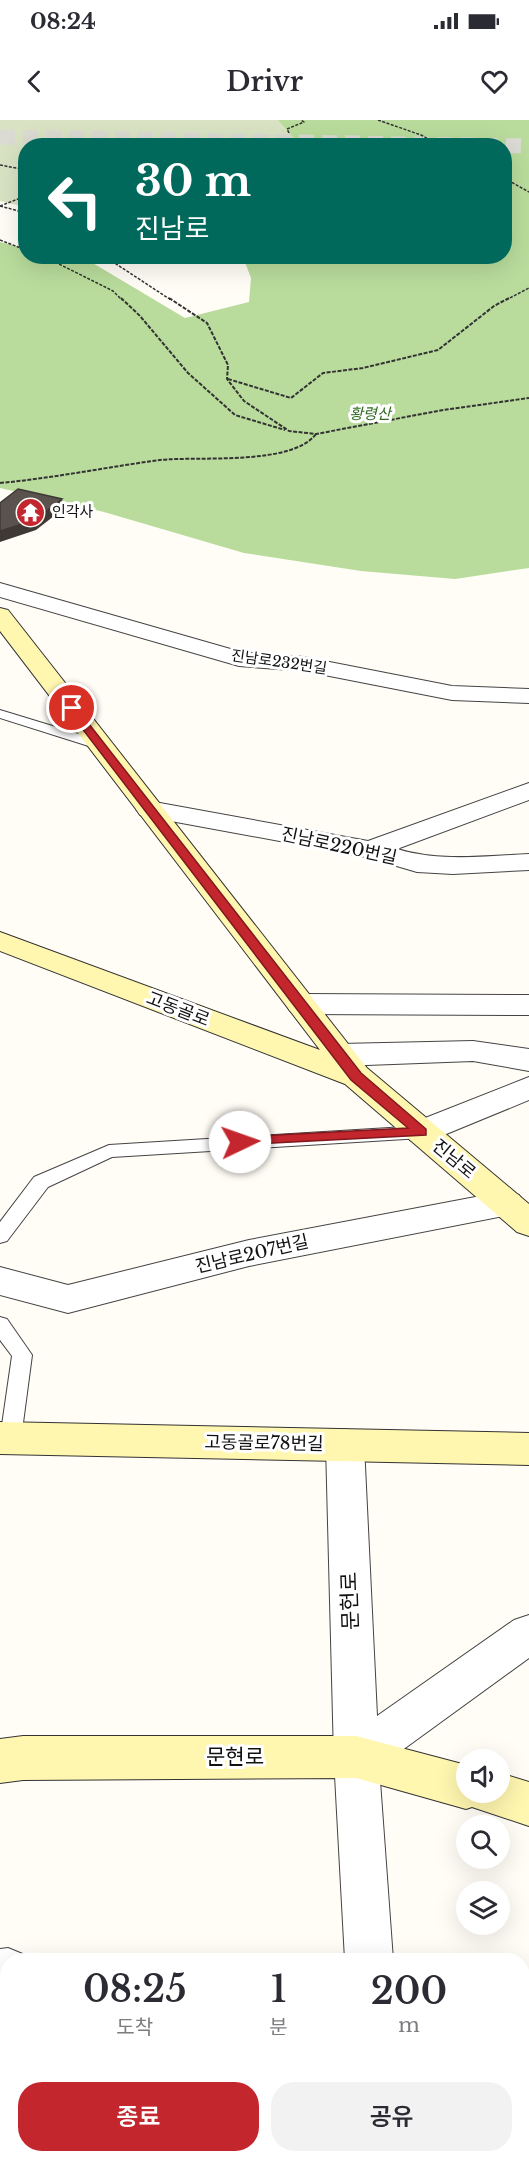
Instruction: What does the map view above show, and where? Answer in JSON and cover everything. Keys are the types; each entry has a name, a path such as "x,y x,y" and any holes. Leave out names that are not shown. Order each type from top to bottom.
{"street":[{"name":"진남로232번길","path":"0,590 240,659 304,664 453,693 529,696"},
{"name":"진남로","path":"0,615 348,1066 518,1214"},
{"path":"370,850 529,791"},
{"name":"진남로220번길","path":"150,809 370,850 417,864 453,866 529,862"},
{"name":"고동골로","path":"0,941 348,1066"},
{"path":"300,1004 529,1005"},
{"path":"348,1066 473,1051 529,1060"},
{"path":"422,1132 529,1088"},
{"name":"진남로207번길","path":"0,1281 68,1299 249,1253 518,1214"},
{"name":"고동골로78번길","path":"5,1438 529,1449"},
{"name":"문헌로","path":"345,1445 356,1757 369,1953"},
{"path":"356,1757 529,1634"},
{"name":"문현로","path":"0,1761 23,1758 356,1757 456,1784"},
{"path":"510,1798 529,1804"}],"lane":[{"path":"0,714 100,745"},
{"path":"0,1236 41,1182 109,1151 422,1132"},
{"path":"0,1325 22,1355 5,1438"}],"path":[{"path":"289,133 287,129 304,122 301,120"},
{"path":"378,120 426,138"},
{"path":"0,165 18,168"},
{"path":"512,182 529,192"},
{"path":"0,206 18,198"},
{"path":"0,206 18,211"},
{"path":"0,240 18,247"},
{"path":"59,264 113,291 140,316 188,373 235,415 289,431 316,434 443,410 529,398"},
{"path":"117,264 168,296 175,304 192,311 207,323 228,365 227,379 244,401 289,431"},
{"path":"227,379 291,398 323,373 363,368 438,350 494,306 529,288"},
{"path":"0,483 54,478 109,467 162,460 250,457 293,449 310,442 316,434"}],"green space":[{"name":"황령산","path":"0,120 529,120 529,568 455,579 361,571 244,553 104,512 0,488 0,242 18,246 18,264 94,264 185,318 249,302 251,278 246,264 512,264 512,138 18,138 18,143 0,142"},
{"path":"0,120 278,120 294,138 18,138 18,205 0,201"}],"building":[{"path":"18,489 62,499 35,520 0,531 0,503"}],"tunnel":[{"path":"0,137 59,138"},
{"path":"512,146 529,146"}],"place":[{"name":"인각사","path":"31,512"}],"route":[{"path":"72,708 356,1076 422,1132 240,1142"}]}
